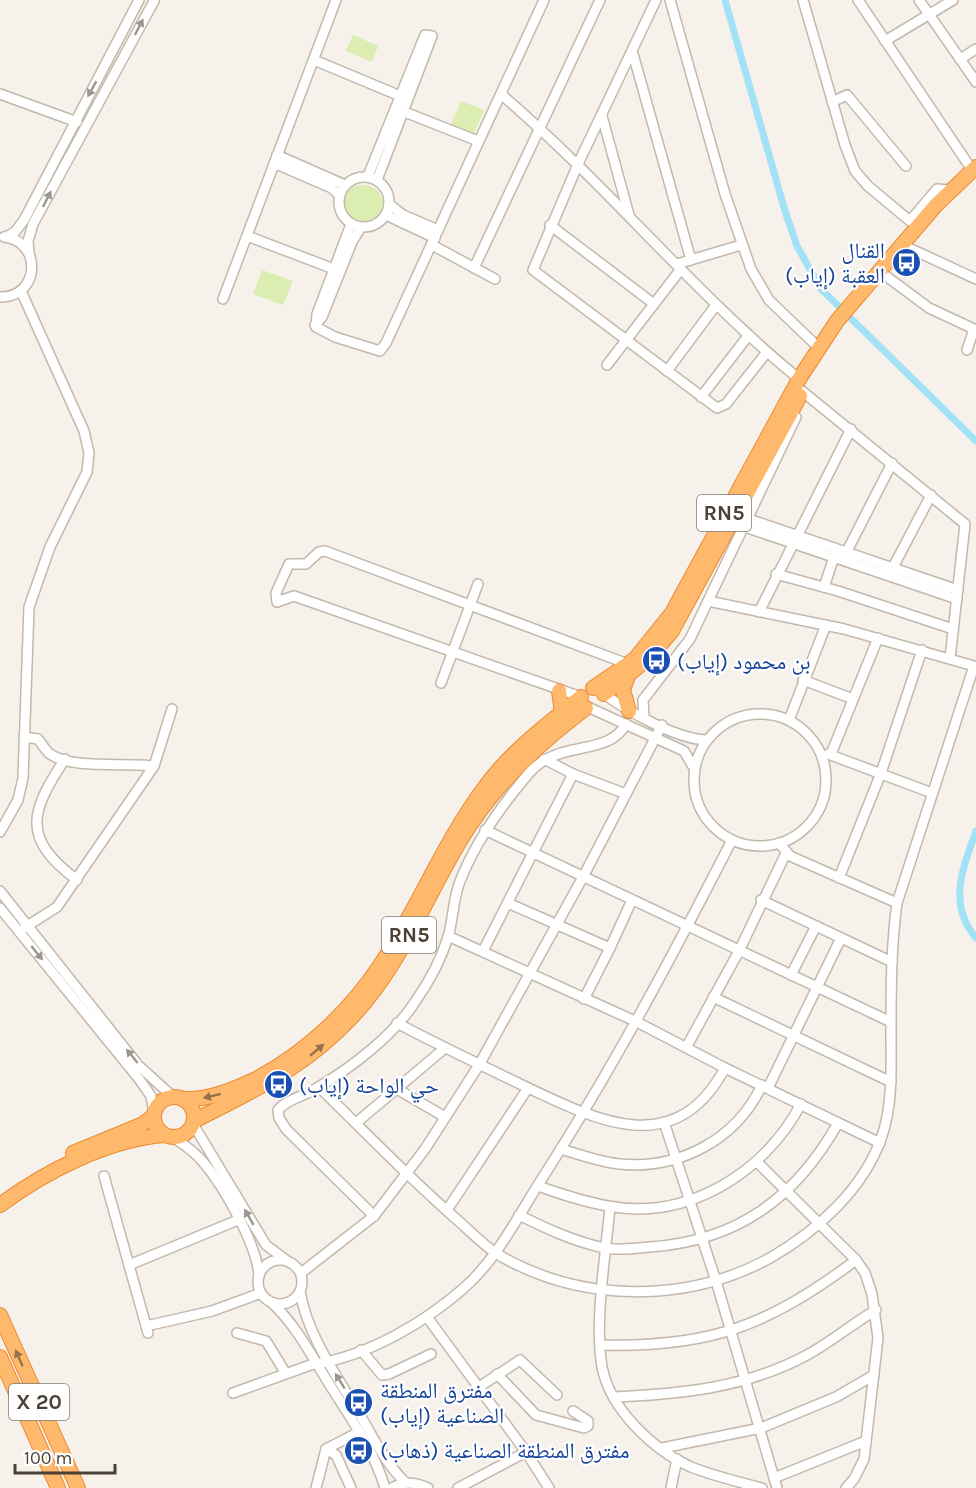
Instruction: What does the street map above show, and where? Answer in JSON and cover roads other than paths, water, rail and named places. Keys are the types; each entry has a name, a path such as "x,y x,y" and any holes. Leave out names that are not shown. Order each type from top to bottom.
{"highway":[{"name":"RN5","path":"178,1098 207,1098 261,1076 301,1049 337,1018 382,962 446,847 487,784 515,753 562,713 586,704 599,703 598,691 628,670 672,632 740,521 803,388 819,348 950,190 975,171"},
{"name":"RN5","path":"861,300 886,276 975,171"},
{"name":"RN5","path":"628,670 662,628 680,601 718,525 841,324"},
{"path":"627,717 623,690 628,670"},
{"path":"559,691 562,713"},
{"name":"RN5","path":"0,1205 66,1166 137,1138 186,1134 194,1123 288,1073 326,1043 350,1020 386,976 461,839 494,792 532,750 586,704"},
{"path":"0,1193 55,1161 141,1125 154,1114 161,1102 178,1098 192,1108 194,1123"},
{"path":"154,1114 155,1125 169,1136"},
{"name":"X 20","path":"0,1315 78,1488"},
{"name":"X 20","path":"0,1357 58,1488"}],"street":[{"path":"3,237 15,232 24,220 139,0"},
{"path":"0,297 21,291 31,278 32,261 28,241 33,224 153,0 163,0"},
{"path":"223,299 336,0"},
{"path":"315,325 335,337 372,350 381,350 544,0"},
{"path":"474,268 542,129 600,0"},
{"path":"656,0 633,54 550,225 534,264 534,273 715,407 723,407 766,352"},
{"path":"670,0 741,245 765,295 819,348"},
{"path":"803,0 832,102 855,171 868,186 910,221 937,189 950,190"},
{"path":"858,0 975,171"},
{"path":"920,0 976,82"},
{"path":"885,41 954,0"},
{"path":"372,178 404,97 425,35 432,36 404,97"},
{"path":"960,58 976,49"},
{"path":"633,54 691,260"},
{"path":"314,60 404,97"},
{"path":"0,94 85,125"},
{"path":"501,95 542,129 716,305 803,388 965,524 950,658"},
{"path":"832,102 847,95 906,166"},
{"path":"399,110 478,141"},
{"path":"602,116 630,218"},
{"path":"275,159 345,185"},
{"path":"275,159 332,188 339,195"},
{"path":"355,178 372,178 387,190 389,204 386,215 375,225 361,227 351,224 340,212 339,195 345,185 355,178"},
{"path":"389,204 474,268 495,279"},
{"path":"386,215 435,238"},
{"path":"315,325 316,314 351,224"},
{"path":"550,225 654,304"},
{"path":"315,325 322,317 352,242 361,227"},
{"path":"247,236 334,269"},
{"path":"3,237 20,242 29,253"},
{"path":"607,365 654,304 679,266 691,260 741,245"},
{"path":"909,248 976,279"},
{"path":"886,276 929,308 974,329 967,350"},
{"path":"0,832 20,793 29,607 50,547 87,472 89,453 84,431 21,291"},
{"path":"667,371 716,305"},
{"path":"701,397 748,336"},
{"path":"759,612 776,574 851,429"},
{"path":"824,587 892,463"},
{"path":"890,572 931,495"},
{"path":"644,717 643,700 690,639 740,521 958,594"},
{"path":"628,670 470,604 322,551 306,564 289,564 276,593 277,602 294,596 559,691 586,704 627,717 644,717 688,737 705,740"},
{"path":"776,574 824,587 953,629"},
{"path":"441,683 478,584"},
{"path":"319,1087 407,1173 495,1253 554,1279 602,1290 634,1293 716,1281 756,1265 787,1248 820,1224 860,1178 880,1143 888,1112 891,1082 892,962 897,903 975,668 973,664 878,638 708,601"},
{"path":"789,720 826,625"},
{"path":"598,691 627,717 656,737 686,752 694,768 697,799 704,813 717,828 732,840 748,846 779,843 808,826 821,806 827,775 827,754 878,638"},
{"path":"839,878 881,773 922,650"},
{"path":"803,680 852,699"},
{"path":"18,931 51,912 77,880 154,766 172,709"},
{"path":"694,768 705,740 731,721 747,715 765,714 789,720 810,736 827,754 932,793"},
{"path":"374,1216 292,1135 279,1118 280,1107 319,1087 397,1023 426,985 448,936 459,885 485,830 529,773 544,759 564,751 604,743 618,735 627,717"},
{"path":"405,1482 391,1467 328,1362 306,1316 300,1292 301,1273 374,1216 445,1117 479,1065 529,975 662,725"},
{"path":"24,737 38,740 47,752 65,759 106,765 154,766"},
{"path":"65,759 41,798 38,828 47,853 77,880"},
{"path":"544,759 573,774 626,794"},
{"path":"483,951 535,853 573,774"},
{"path":"485,830 891,1022"},
{"path":"233,1393 285,1372 328,1362 361,1350 427,1317 465,1287 495,1253 583,1114 637,1022 732,840"},
{"path":"779,843 786,853 897,903"},
{"path":"687,1046 739,951 761,900 786,853"},
{"path":"0,891 138,1065 178,1098"},
{"path":"584,999 632,900"},
{"path":"761,900 892,962"},
{"path":"508,903 610,948"},
{"path":"0,908 145,1087 154,1104 154,1114"},
{"path":"790,975 816,927"},
{"path":"448,936 529,975 637,1022 687,1046 725,1068 880,1143"},
{"path":"561,1149 616,1164 677,1160 715,1141 732,1128 765,1086 841,938"},
{"path":"713,997 891,1082"},
{"path":"397,1023 583,1114 622,1124 646,1125 664,1122 684,1114 703,1102 725,1068"},
{"path":"356,1124 445,1048"},
{"path":"447,1210 528,1088"},
{"path":"397,1089 445,1117"},
{"path":"538,1186 610,1206 638,1208 690,1200 731,1181 757,1162 778,1142 801,1104"},
{"path":"664,1122 716,1281 777,1488"},
{"path":"194,1123 266,1245 301,1273"},
{"path":"519,1215 552,1232 606,1248 657,1246 703,1239 742,1222 787,1192 825,1146 838,1123"},
{"path":"169,1136 203,1162 256,1254 261,1293 293,1326 359,1432 374,1459 385,1488"},
{"path":"757,1162 856,1260 865,1273 876,1310 878,1338 864,1459 854,1479 846,1488"},
{"path":"104,1176 147,1330 212,1311 261,1293"},
{"path":"610,1206 602,1290 601,1345 603,1369 614,1397 635,1425 677,1459 706,1473 762,1488"},
{"path":"129,1265 238,1220"},
{"path":"259,1276 262,1269 273,1261 286,1260"},
{"path":"601,1345 674,1343 730,1331 789,1306 856,1260"},
{"path":"272,1303 288,1303 300,1292"},
{"path":"614,1397 675,1394 745,1380 804,1357 876,1310"},
{"path":"427,1317 526,1452 549,1488"},
{"path":"237,1334 266,1341 285,1372"},
{"path":"361,1350 382,1375 389,1374 431,1354"},
{"path":"479,1387 520,1360 558,1395"},
{"path":"497,1374 536,1415 584,1428 588,1426 588,1420 573,1411"},
{"path":"662,1448 761,1428 836,1397 874,1375"},
{"path":"316,1488 326,1449 359,1432"},
{"path":"774,1478 866,1441"},
{"path":"326,1449 336,1455 351,1488"},
{"path":"458,1488 526,1452"},
{"path":"671,1488 677,1459"},
{"path":"392,1488 405,1482 418,1483 428,1488"}],"waterway":[{"path":"725,0 785,211 797,246 821,289 976,441"},
{"path":"976,831 960,886 962,912 976,938"}],"place":[{"name":"القنال العقبة (إياب)","path":"906,263"},
{"name":"بن محمود (إياب)","path":"656,661"},
{"name":"حي الواحة (إياب)","path":"278,1085"},
{"name":"مفترق المنطقة الصناعية (إياب)","path":"359,1403"},
{"name":"مفترق المنطقة الصناعية (ذهاب)","path":"359,1450"}]}
